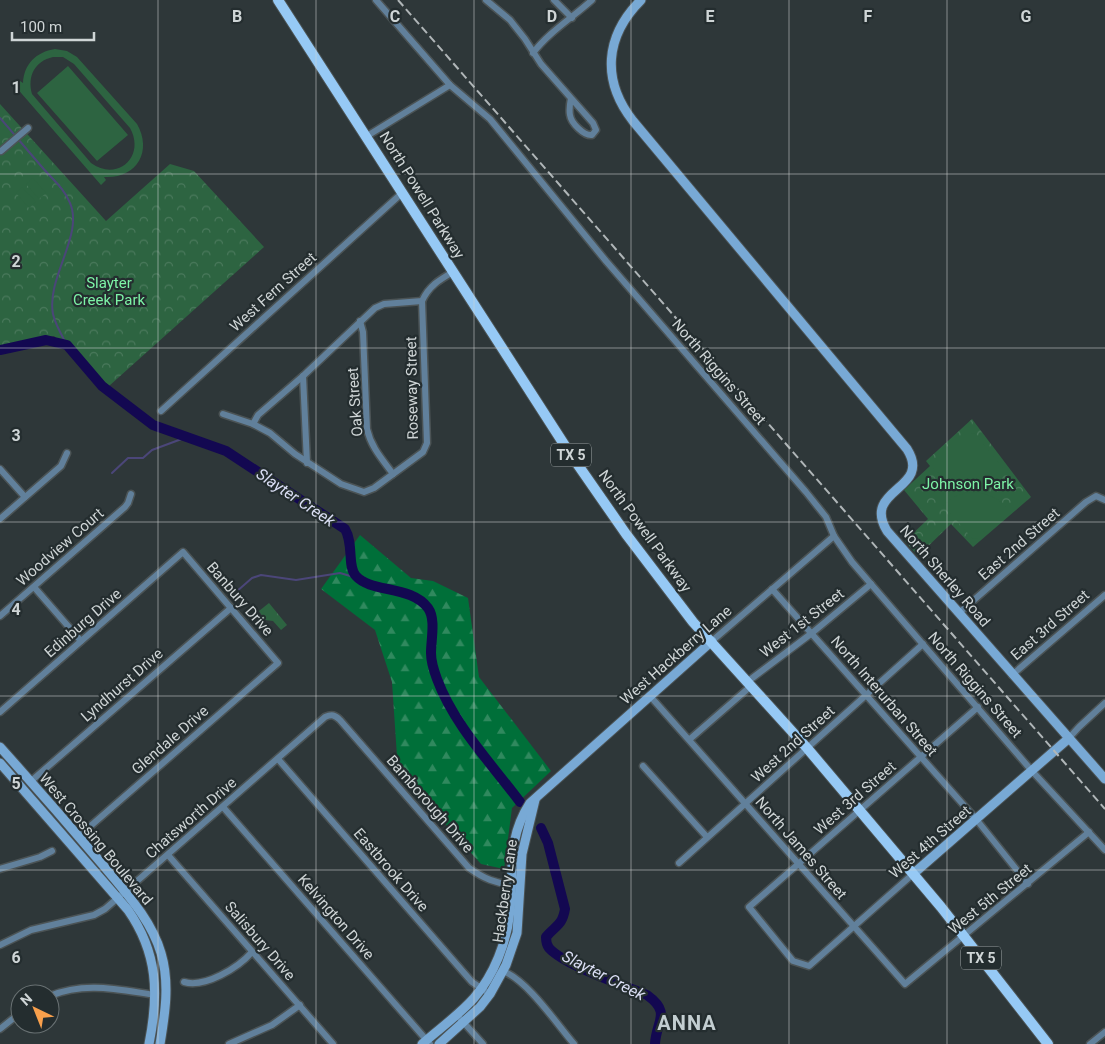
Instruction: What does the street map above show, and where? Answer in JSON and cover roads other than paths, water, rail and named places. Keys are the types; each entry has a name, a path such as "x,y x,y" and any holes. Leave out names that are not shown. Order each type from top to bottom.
{"main road":[{"name":"North Powell Parkway","path":"278,0 612,515 693,622 807,748 913,874"},
{"name":"TX 5","path":"913,874 1048,1044"}],"street":[{"name":"North Riggins Street","path":"376,0 450,85 490,119 606,260 806,492 826,517 834,536 852,562 1032,771 1105,850"},
{"path":"486,0 510,20 533,53 595,126 596,130 592,135 586,134 571,119 569,113 571,98"},
{"path":"554,0 572,18"},
{"path":"533,53 555,30 592,0"},
{"name":"North Sherley Road","path":"641,0 621,25 612,52 611,69 613,82 622,104 633,121 912,456 914,464 911,474 884,503 881,518 893,538 1105,779"},
{"path":"367,136 450,85"},
{"path":"1,151 25,130"},
{"name":"West Fern Street","path":"161,411 402,192"},
{"path":"253,424 258,415 303,376 375,308 384,304 422,301 434,283 453,272"},
{"name":"Roseway Street","path":"223,414 253,424 270,433 307,463 341,484 364,492 374,488 422,452 427,443 422,301"},
{"name":"Oak Street","path":"360,321 364,332 367,430 374,449 393,474"},
{"path":"303,376 307,463"},
{"path":"0,519 62,466 66,454"},
{"path":"0,469 26,497"},
{"name":"Woodview Court","path":"0,616 127,505 131,494"},
{"name":"East 2nd Street","path":"959,613 1086,502 1096,496 1105,500"},
{"name":"West Hackberry Lane","path":"538,795 834,536"},
{"name":"Banbury Drive","path":"183,552 278,663"},
{"name":"Edinburg Drive","path":"0,712 183,552"},
{"name":"West 1st Street","path":"690,739 749,684 871,584"},
{"path":"34,587 81,641"},
{"name":"North Interurban Street","path":"772,589 976,819 1028,884"},
{"name":"East 3rd Street","path":"1012,675 1105,595"},
{"name":"Lyndhurst Drive","path":"30,782 231,608"},
{"name":"West 2nd Street","path":"679,863 923,644"},
{"name":"Glendale Drive","path":"79,836 278,663"},
{"name":"North James Street","path":"650,696 905,984"},
{"path":"1068,739 1079,726 1105,704"},
{"name":"West 3rd Street","path":"809,966 793,961 749,907 978,707"},
{"name":"Chatsworth Drive","path":"0,945 32,930 94,915 118,899 325,717 335,715"},
{"name":"Bamborough Drive","path":"335,715 469,868 480,876 494,882 521,885"},
{"name":"West 4th Street","path":"809,966 1068,739"},
{"name":"West Crossing Boulevard","path":"0,747 79,836 144,917 161,953 165,976 166,996 160,1044"},
{"name":"Eastbrook Drive","path":"278,759 465,974 490,994"},
{"name":"West Crossing Boulevard","path":"0,763 133,918 148,948 154,972 156,995 149,1044"},
{"path":"644,766 707,838"},
{"name":"Hackberry Lane","path":"426,1043 472,1000 482,988 494,965 508,928 511,858 518,828 527,808 538,795"},
{"name":"Hackberry Lane","path":"439,1044 464,1022 490,994 503,971 517,933 523,849 532,818 533,806 538,795"},
{"name":"Kelvington Drive","path":"223,807 426,1043"},
{"name":"West 5th Street","path":"905,984 1089,832"},
{"path":"0,870 52,851"},
{"name":"Salisbury Drive","path":"168,855 333,1044"},
{"path":"184,982 192,984 202,982 231,970 252,952"},
{"path":"503,971 511,974 525,986 574,1044"},
{"path":"60,993 92,987 105,987 156,995"},
{"path":"229,1044 272,1024 300,1005"},
{"path":"456,1014 484,1044"},
{"path":"0,1029 10,1021"},
{"path":"1090,1044 1105,1032"}],"waterway":[{"path":"0,118 61,188 70,203 73,215 72,229 52,300 54,318 67,345"},
{"name":"Slayter Creek","path":"0,350 46,340 67,345 102,386 153,425 226,451 345,529 348,535 353,572 356,576 371,585 412,596 428,608 432,618 432,663 444,696 463,728 520,802"},
{"path":"112,473 128,458 143,458 152,450 187,437"},
{"path":"236,592 252,578 261,575 296,580 340,573 357,578"},
{"name":"Slayter Creek","path":"541,828 548,843 565,909 560,922 546,937 547,945 567,961 647,995 655,1001 661,1012 655,1044"}],"railway":[{"path":"398,0 1105,809"}],"district":[{"name":"ANNA","path":"687,1023"}],"park label":[{"name":"Slayter Creek Park","path":"109,292"},
{"name":"Johnson Park","path":"968,484"}]}
